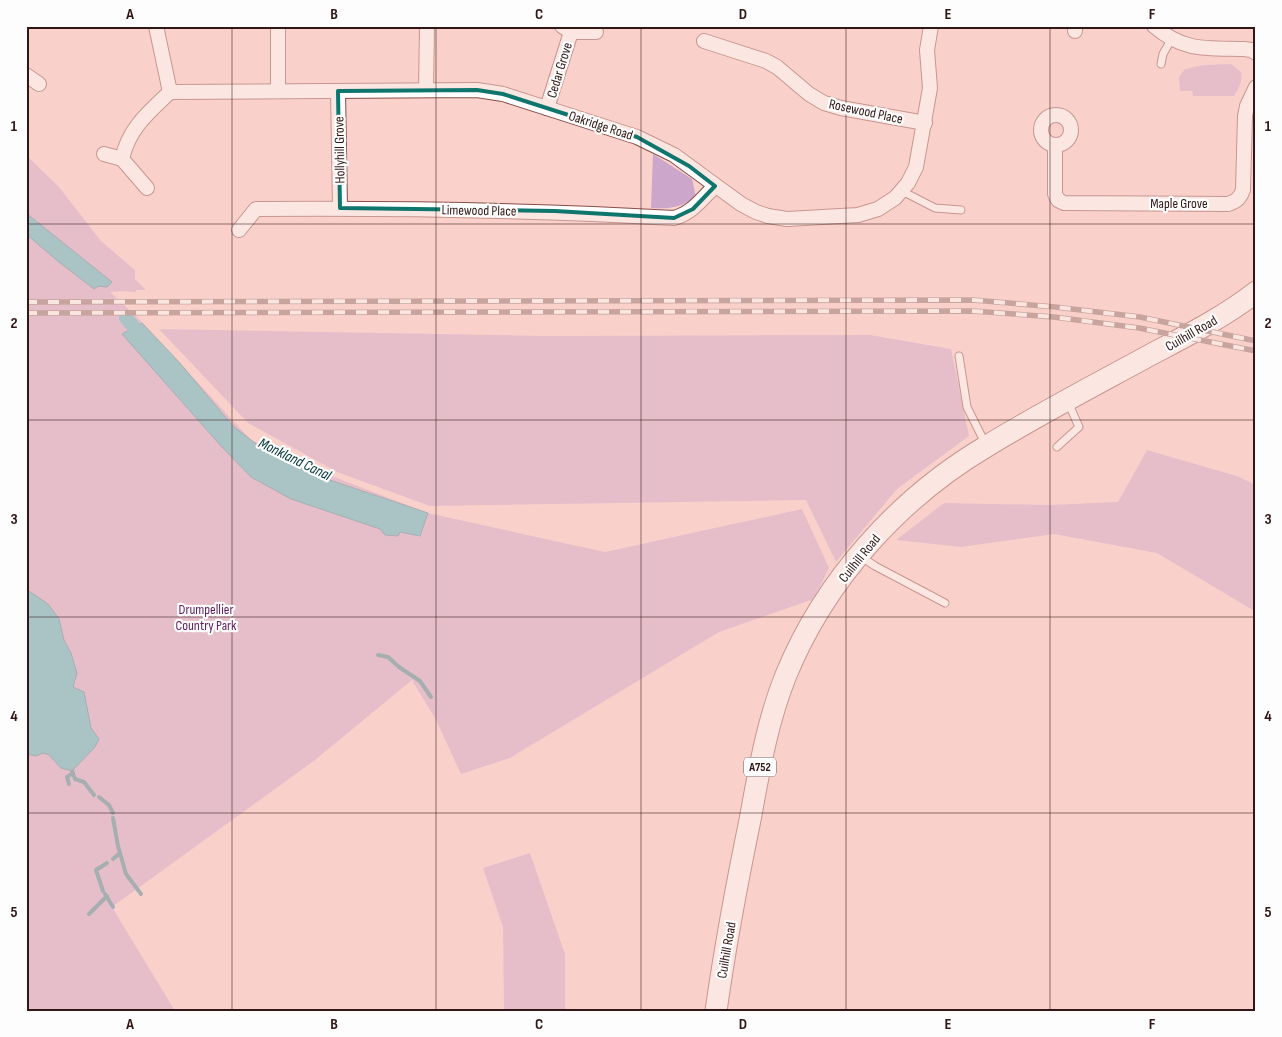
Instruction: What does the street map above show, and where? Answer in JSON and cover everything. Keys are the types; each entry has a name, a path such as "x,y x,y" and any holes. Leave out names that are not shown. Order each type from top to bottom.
{"main road":[{"name":"Cuilhill Road","path":"716,1011 768,728 776,702 799,648 814,620 841,579 881,531 913,499 948,472 986,446 1193,332 1256,292"}],"street":[{"path":"122,159 132,132 138,123 170,92 156,26"},
{"path":"278,26 278,92"},
{"path":"426,90 427,26"},
{"name":"Oakridge Road","path":"170,92 426,90 477,90 491,92 637,137 657,146 756,212 787,219 858,215 868,213 886,204 902,190 916,167 930,88 927,50 931,26"},
{"path":"1154,26 1171,40 1183,45 1198,48 1244,49 1256,53"},
{"name":"Cedar Grove","path":"547,108 567,29 596,32"},
{"name":"Rosewood Place","path":"704,41 766,61 777,67 809,94 824,103 841,108 925,123"},
{"path":"26,75 39,84"},
{"name":"Maple Grove","path":"1055,145 1056,194 1058,200 1064,203 1228,204 1235,202 1243,190 1244,116 1256,86"},
{"name":"Hollyhill Grove","path":"338,91 340,208"},
{"path":"104,154 122,159 147,188"},
{"name":"Limewood Place","path":"239,230 256,209 340,208 554,212 674,218 685,215 694,209 715,186"}],"lane":[{"path":"1160,64 1171,40"},
{"path":"902,190 935,208 961,210"},
{"path":"960,356 967,407 986,446"},
{"path":"1056,447 1079,426 1068,400"},
{"path":"859,556 945,603"}],"highlighted area":[{"path":"477,90 503,94 637,137 689,166 715,186 693,209 674,218 555,211 340,208 338,91"}],"green space":[{"path":"1231,64 1241,72 1240,84 1234,96 1193,96 1192,91 1180,91 1179,77 1185,69 1204,65"},
{"path":"653,154 692,179 696,197 675,207 651,208"},
{"name":"Drumpellier Country Park","path":"26,155 59,187 101,241 135,270 135,279 146,290 110,292 136,316 251,440 334,477 428,513 605,552 802,509 829,568 814,599 719,632 510,758 461,774 436,720 412,680 315,760 112,907 175,1011 26,1011"},
{"path":"159,329 547,336 870,335 951,349 969,436 897,489 836,562 806,500 430,506 337,472 248,423"},
{"path":"1147,450 1237,476 1256,485 1256,612 1157,553 1054,534 961,547 896,540 944,503 1050,505 1118,502"},
{"path":"530,853 565,954 565,1011 504,1011 503,927 483,868"}],"water":[{"path":"26,213 112,282 107,287 99,286 94,289 59,262 26,234"},
{"path":"142,323 179,362 233,426 268,453 324,478 428,513 420,536 400,532 398,536 385,535 380,529 291,499 251,477 221,446 122,334"},
{"path":"26,589 48,604 59,619 64,640 71,653 77,673 73,687 84,692 91,728 99,739 95,747 72,771 61,768 49,755 43,753 36,756 26,754"}],"waterway":[{"name":"Monkland Canal","path":"126,318 147,342"},
{"path":"378,655 388,657 420,681 431,697"},
{"path":"72,771 75,779 84,782 94,795"},
{"path":"69,784 67,777 73,773"},
{"path":"99,797 109,805 113,813"},
{"path":"113,818 126,874 141,894"},
{"path":"113,859 120,853"},
{"path":"103,891 96,870 107,863"},
{"path":"105,894 113,907"},
{"path":"89,914 107,896"}],"railway":[{"path":"26,302 973,300 1140,317 1256,341"},
{"path":"26,313 972,311 1054,317 1139,328 1256,351"}]}
